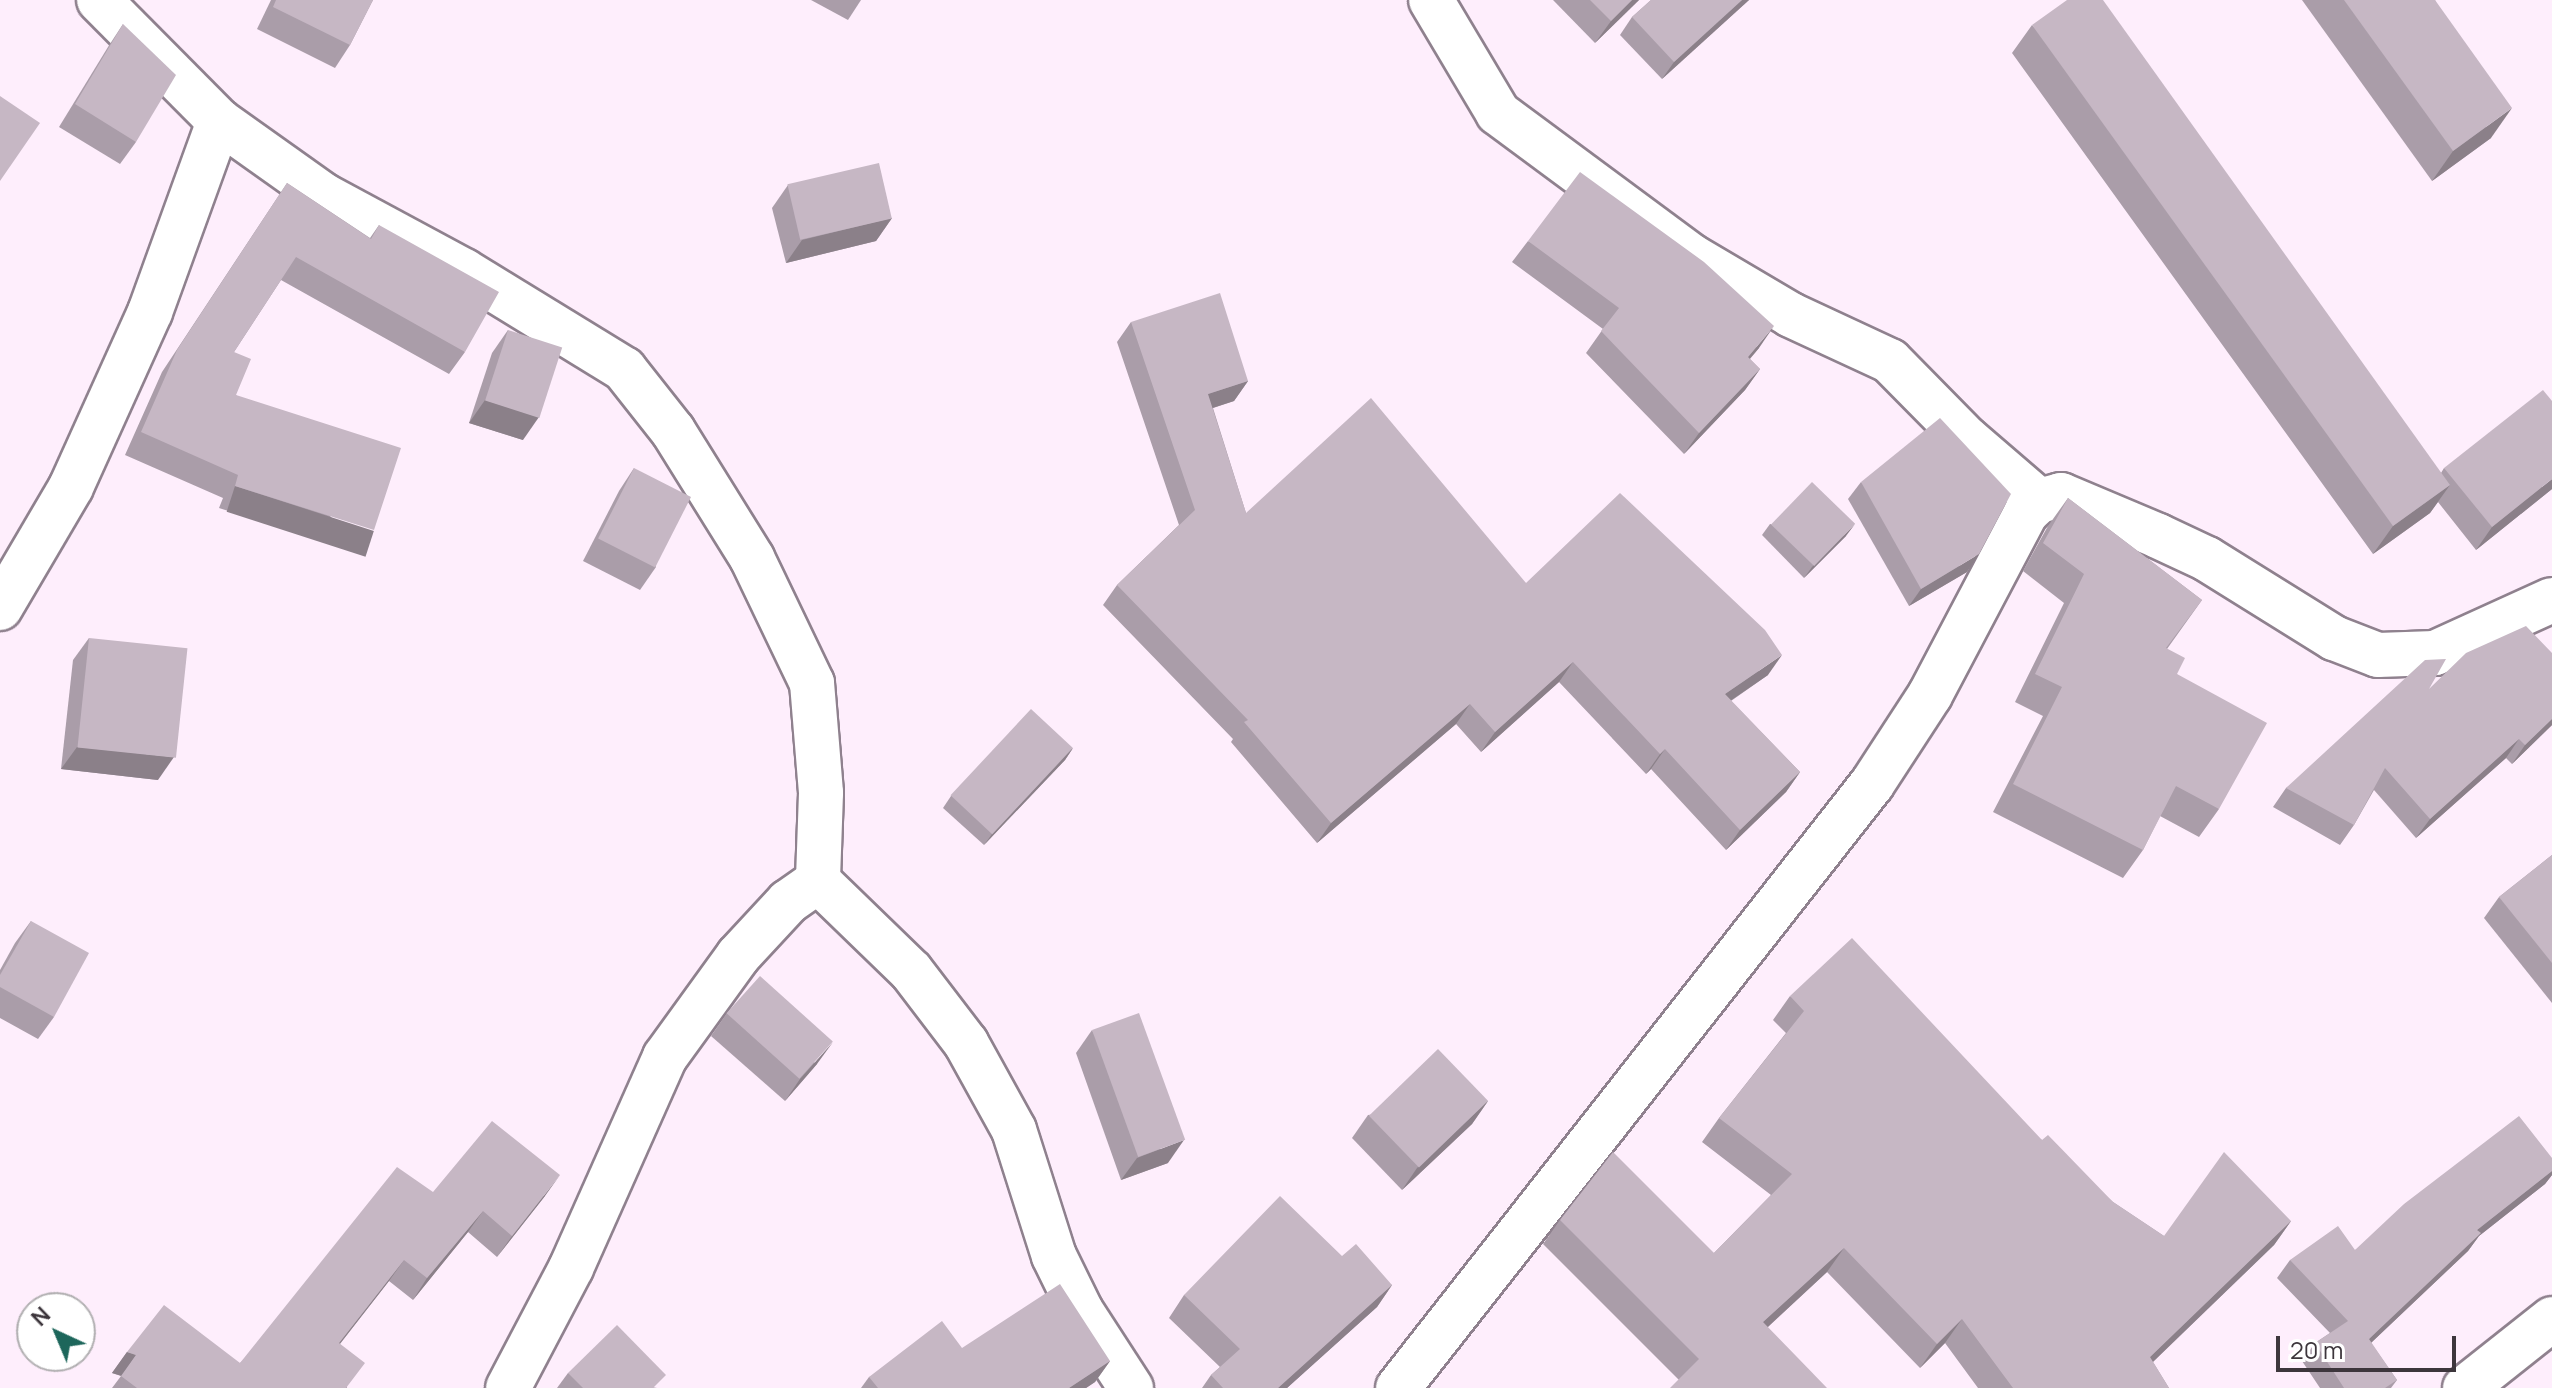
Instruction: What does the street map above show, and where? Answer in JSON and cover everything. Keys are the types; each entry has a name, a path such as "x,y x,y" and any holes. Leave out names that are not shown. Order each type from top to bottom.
{"street":[{"path":"99,0 219,121 323,195 464,271 624,369 720,500 796,641 812,683 821,793 818,881 911,971 966,1043 1014,1130 1054,1256 1081,1311 1131,1388"},
{"path":"1431,0 1498,113 1691,256 1791,315 1890,361 1967,439 2039,501"},
{"path":"0,608 71,487 150,312 219,121"},
{"path":"1398,1388 1872,784 1930,695 2026,513 2039,501 2061,495 2158,536 2207,559 2334,638 2378,655 2435,653 2552,600"},
{"path":"508,1388 571,1268 665,1057 738,956 788,902 818,881"},
{"path":"2465,1388 2552,1319"}],"building":[{"path":"276,0 373,0 350,45 273,7"},
{"path":"1590,0 1632,0 1611,21"},
{"path":"1651,0 1742,0 1674,62 1632,17"},
{"path":"2067,0 2103,0 2450,485 2393,526 2032,25"},
{"path":"2344,0 2435,0 2512,108 2453,151"},
{"path":"123,24 176,75 136,142 75,104"},
{"path":"0,96 40,123 0,181"},
{"path":"879,163 892,219 800,240 787,184"},
{"path":"1580,172 1704,262 1774,326 1748,357 1760,369 1699,433 1601,331 1619,308 1528,241"},
{"path":"287,183 371,239 379,225 499,292 465,352 296,257 234,352 251,359 236,395 401,448 374,530 235,486 238,475 141,432 177,350"},
{"path":"1220,293 1248,381 1208,394 1246,513 1371,398 1526,583 1620,493 1765,630 1782,655 1725,694 1800,772 1740,830 1665,749 1660,754 1573,662 1495,732 1470,704 1331,823 1244,722 1248,720 1117,585 1195,510 1131,322"},
{"path":"508,330 562,348 539,418 485,400"},
{"path":"2543,390 2552,401 2552,479 2492,527 2444,468"},
{"path":"1940,418 2011,494 1979,554 1921,589 1861,482"},
{"path":"634,468 691,497 655,567 598,538"},
{"path":"1812,482 1855,524 1814,566 1771,524"},
{"path":"2068,498 2202,600 2166,648 2185,658 2177,674 2267,723 2219,809 2176,786 2143,850 2013,784 2062,687 2035,674 2084,574 2043,543"},
{"path":"2526,626 2552,653 2552,719 2525,745 2519,739 2430,819 2385,768 2354,825 2286,788 2425,660 2446,659 2429,689 2466,653"},
{"path":"89,638 187,648 176,758 78,747"},
{"path":"1031,709 1073,748 992,834 951,795"},
{"path":"2552,855 2552,963 2499,897"},
{"path":"31,921 89,953 54,1017 0,987 0,975"},
{"path":"1852,938 2042,1140 2048,1135 2113,1202 2164,1236 2224,1152 2291,1221 2150,1357 2169,1388 2013,1388 1962,1319 1937,1344 1844,1248 1763,1322 1827,1388 1670,1388 1699,1359 1560,1220 1613,1152 1714,1253 1792,1174 1719,1118 1804,1011 1790,996"},
{"path":"760,976 833,1042 799,1079 727,1013"},
{"path":"1139,1013 1185,1140 1138,1157 1092,1030"},
{"path":"1438,1049 1488,1101 1419,1167 1369,1116"},
{"path":"2519,1116 2552,1158 2552,1171 2477,1230 2481,1233 2369,1339 2397,1380 2385,1388 2344,1388 2315,1343 2348,1321 2290,1260 2338,1226 2355,1250 2404,1204"},
{"path":"492,1121 560,1175 512,1236 483,1211 427,1278 404,1260 339,1343 365,1363 346,1388 137,1388 121,1376 136,1355 127,1352 164,1305 240,1363 397,1167 433,1192"},
{"path":"1280,1196 1342,1256 1356,1244 1392,1285 1278,1388 1223,1388 1211,1375 1240,1349 1184,1295"},
{"path":"1060,1284 1110,1361 1069,1388 878,1388 869,1377 942,1321 962,1348"},
{"path":"617,1325 666,1375 653,1388 583,1388 568,1373"}]}
